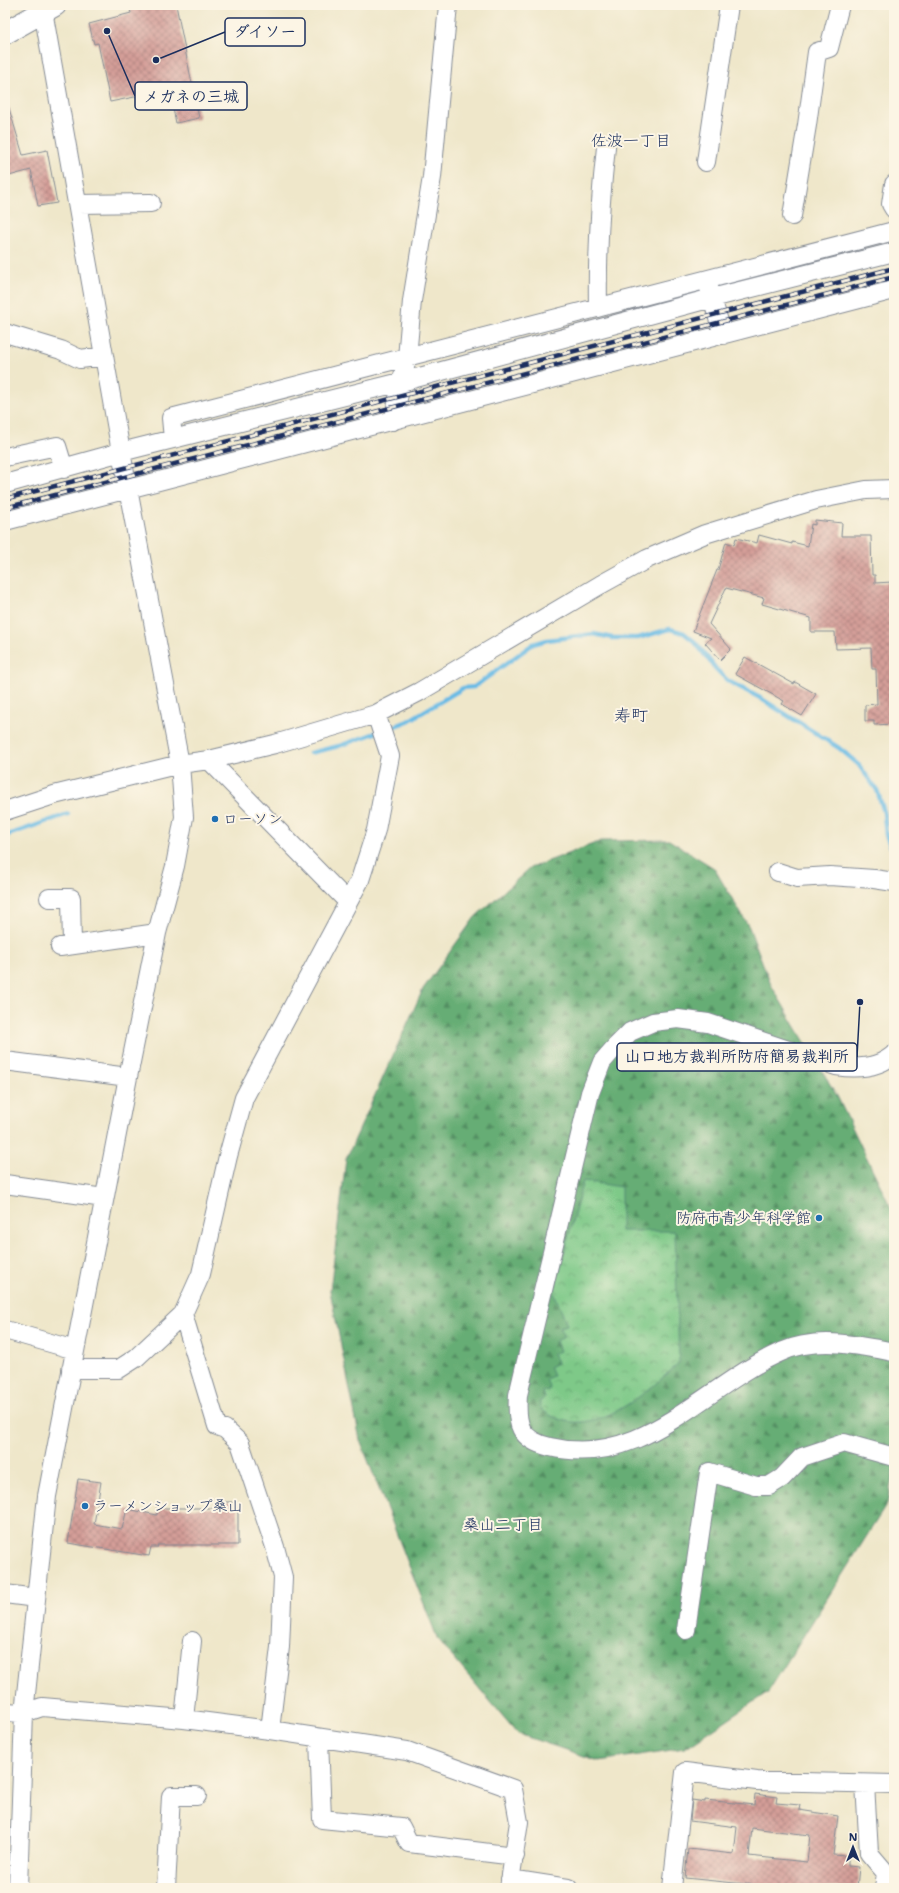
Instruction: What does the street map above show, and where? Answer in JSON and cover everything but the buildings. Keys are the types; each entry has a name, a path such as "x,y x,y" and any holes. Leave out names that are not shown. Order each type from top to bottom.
{"main road":[{"path":"5,33 47,8"}],"street":[{"path":"393,421 406,358 412,301 432,177 448,5"},
{"path":"706,162 729,5"},
{"path":"792,216 817,52 829,48 840,5"},
{"path":"18,1888 24,1713 47,1496 104,1198 157,933 175,866 184,817 180,764 104,356 47,8"},
{"path":"598,308 597,258 600,203 606,147"},
{"path":"894,184 891,204 894,209"},
{"path":"78,204 151,203"},
{"path":"173,439 171,418 894,231"},
{"path":"5,484 64,469 121,452 401,382 712,298 894,252"},
{"path":"707,279 723,335"},
{"path":"5,521 894,290"},
{"path":"5,333 61,350 80,359 104,356"},
{"path":"5,457 57,446 64,469"},
{"path":"5,811 54,796 180,764 210,760 275,744 376,714 419,692 600,585 647,560 705,534 816,500 866,490 894,489"},
{"path":"71,1369 119,1369 136,1358 182,1314 201,1274 228,1156 244,1098 360,880 376,830 390,756 376,714"},
{"path":"210,760 348,902"},
{"path":"778,872 797,878 830,876 894,882"},
{"path":"48,898 71,898 66,946 157,933"},
{"path":"894,1054 889,1059 872,1066 854,1069 836,1066 708,1024 678,1019 653,1022 630,1032 602,1062 590,1093 518,1395 516,1416 523,1434 538,1445 583,1452 603,1450 626,1444 656,1430 752,1368 781,1352 805,1345 835,1342 894,1352"},
{"path":"6,1063 128,1077"},
{"path":"5,1184 104,1198"},
{"path":"182,1314 217,1426 225,1429 240,1443 275,1547 283,1578 280,1647 270,1730"},
{"path":"5,1330 75,1350"},
{"path":"686,1630 709,1472 756,1486 769,1486 782,1478 802,1457 844,1443 894,1457"},
{"path":"5,1594 36,1598"},
{"path":"184,1719 192,1641"},
{"path":"5,1712 24,1713 42,1707 184,1719 270,1730 406,1751 513,1789 519,1822 515,1856 509,1883 568,1888"},
{"path":"319,1738 322,1819 401,1827 410,1843 515,1856"},
{"path":"672,1888 685,1772 757,1781 894,1784"},
{"path":"865,1784 869,1853 886,1873 884,1888"},
{"path":"166,1888 171,1796 196,1796"}],"green space":[{"path":"669,840 714,868 749,927 771,985 837,1096 894,1214 894,1468 887,1504 768,1692 685,1748 599,1761 518,1734 438,1640 360,1440 330,1291 346,1159 423,989 475,917 530,868 601,841"},
{"path":"583,1181 621,1187 621,1231 675,1231 679,1363 649,1389 614,1412 595,1420 576,1422 558,1419 540,1408 540,1401 545,1398 543,1392 550,1389 546,1379 553,1376 549,1367 557,1363 553,1354 560,1351 556,1341 564,1337 559,1327 567,1325 554,1292"}],"waterway":[{"path":"385,730 408,721 463,688 474,687 533,644 547,640 594,634 612,638 638,638 670,629 684,633 695,642 716,669 728,681 760,698 839,748 858,764 877,790 884,812 886,835 891,847"},
{"path":"310,753 339,746 378,732"},
{"path":"5,836 68,814"}],"railway":[{"path":"5,499 894,268"},
{"path":"5,508 894,277"}],"place":[{"name":"メガネの三城","path":"107,31"},
{"name":"ダイソー","path":"156,60"},
{"name":"ローソン","path":"215,819"},
{"name":"山口地方裁判所防府簡易裁判所","path":"860,1002"},
{"name":"防府市青少年科学館","path":"819,1218"},
{"name":"ラーメンショップ桑山","path":"85,1506"}],"district":[{"name":"佐波一丁目","path":"631,140"},
{"name":"寿町","path":"631,715"},
{"name":"桑山二丁目","path":"503,1524"}]}
